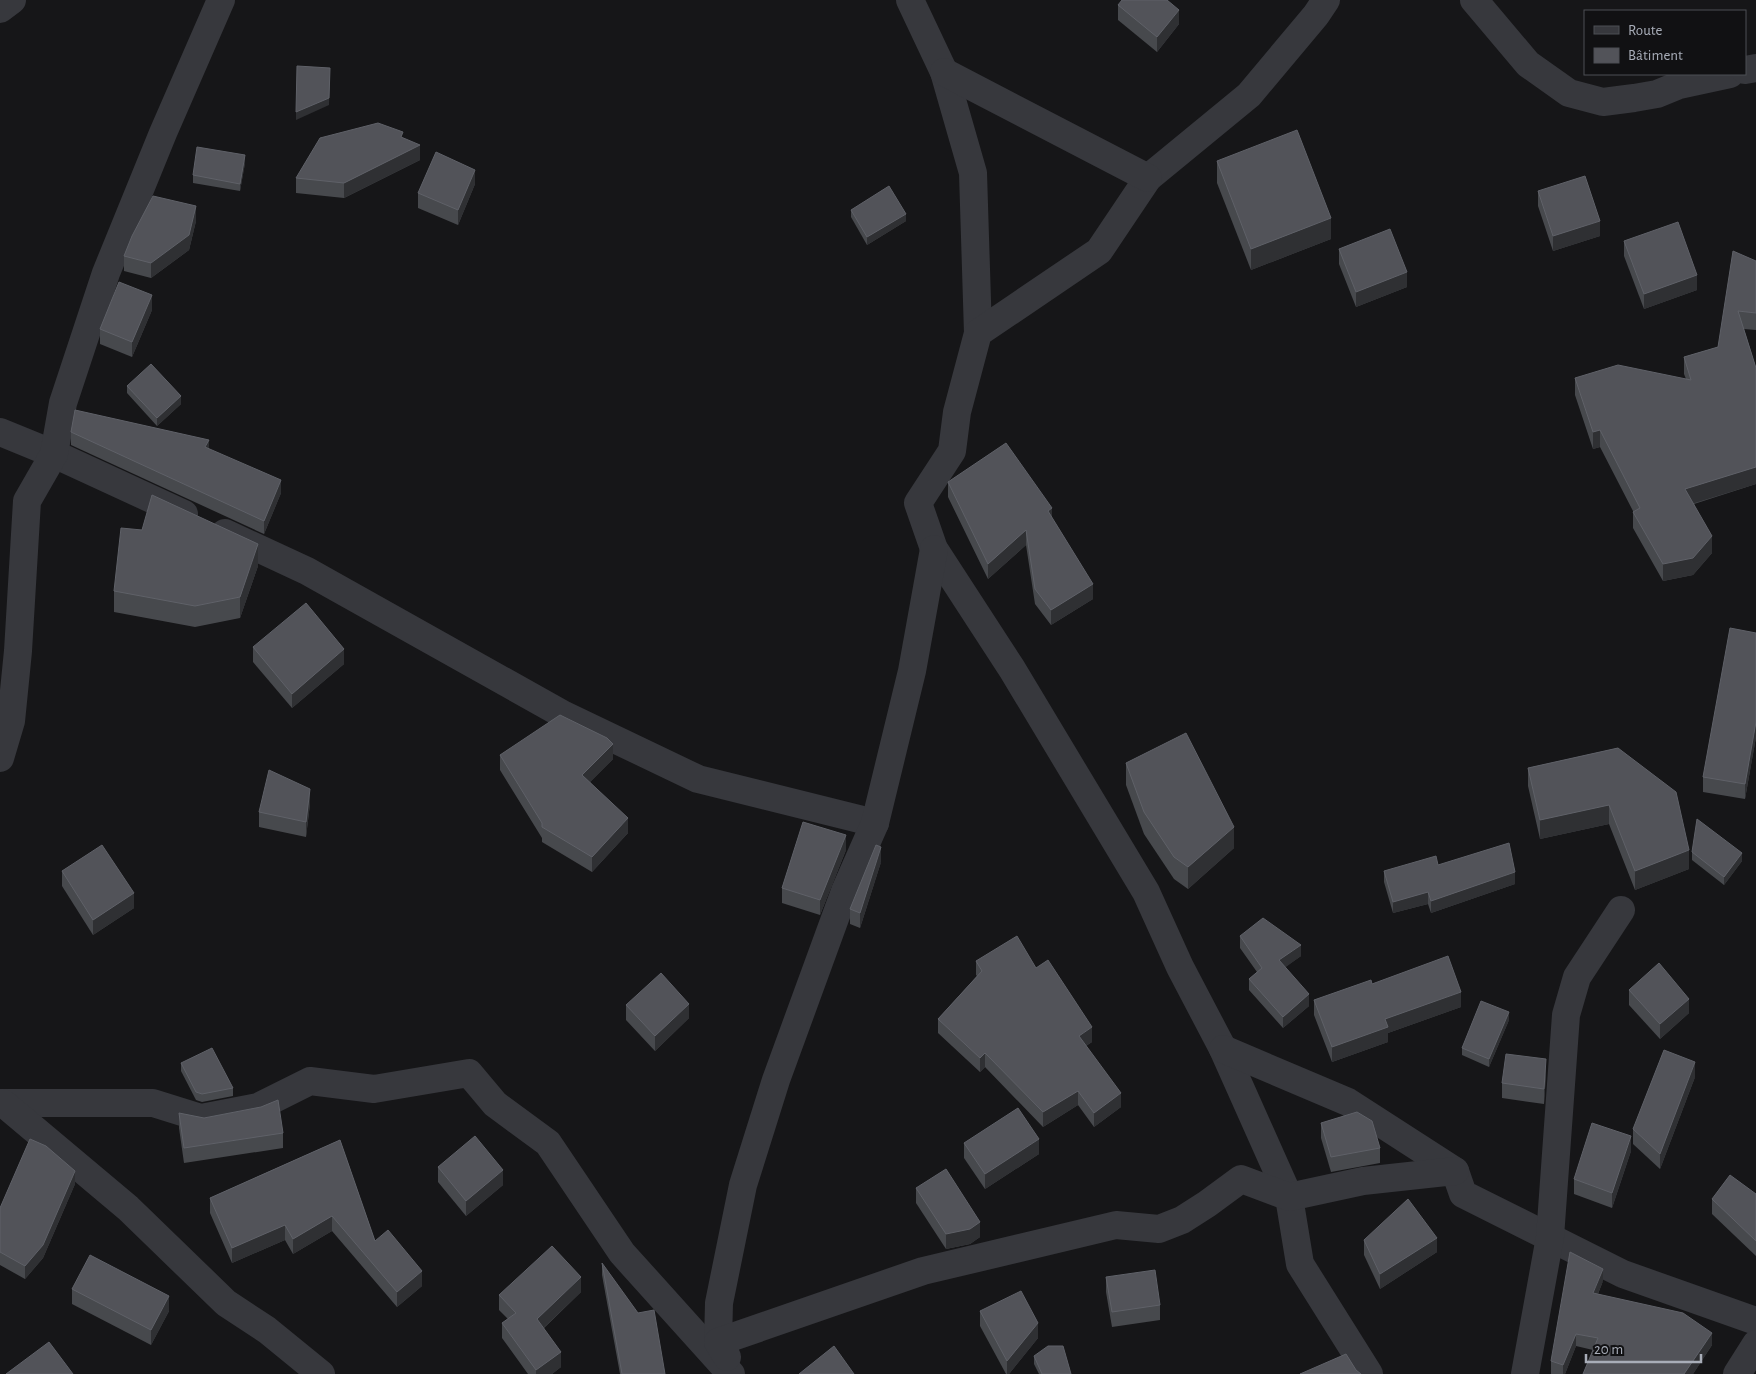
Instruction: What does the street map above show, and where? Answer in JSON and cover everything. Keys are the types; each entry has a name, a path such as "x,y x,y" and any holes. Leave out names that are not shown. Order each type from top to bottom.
{"street":[{"path":"0,9 12,0"},
{"path":"0,758 12,712 18,651 27,501 54,454 63,403 106,273 163,133 221,0"},
{"path":"910,0 944,72 972,173 978,333 957,412 952,451 918,503 934,549 1012,669 1146,892 1180,967 1223,1049 1289,1197 1300,1264 1369,1374"},
{"path":"978,333 1099,251 1148,178 1249,95 1316,15 1326,0"},
{"path":"1474,0 1528,64 1569,93 1603,102 1657,94 1680,85 1725,75"},
{"path":"944,72 1148,178"},
{"path":"0,432 54,454 307,571 564,714 698,779 875,824"},
{"path":"736,1374 718,1342 719,1304 743,1185 776,1080 845,891 875,824 912,671 934,549"},
{"path":"1525,1374 1550,1237 1566,1015 1577,977 1621,910"},
{"path":"1223,1049 1348,1102 1455,1171 1463,1194 1623,1274 1756,1321"},
{"path":"1,1103 152,1103 201,1118 258,1107 310,1080 374,1089 469,1074 495,1104 548,1143 622,1253 731,1374"},
{"path":"1,1103 128,1208 226,1303 267,1330 321,1374"},
{"path":"718,1342 923,1271 1116,1225 1159,1229 1182,1220 1241,1179 1289,1197 1363,1181 1455,1171"},
{"path":"1737,1374 1756,1344"}],"building":[{"path":"1122,0 1167,0 1179,10 1157,37 1118,5"},
{"path":"297,66 330,68 329,98 296,112"},
{"path":"378,123 403,132 401,137 420,145 344,183 296,178 320,138"},
{"path":"1297,130 1331,218 1251,249 1217,161"},
{"path":"197,147 245,155 240,184 193,175"},
{"path":"436,152 475,170 458,210 418,193"},
{"path":"1585,176 1600,221 1553,236 1538,191"},
{"path":"889,186 906,214 867,237 851,210"},
{"path":"153,196 196,206 189,235 151,263 124,256 132,236"},
{"path":"1678,222 1697,275 1644,294 1624,241"},
{"path":"1390,229 1407,272 1356,292 1339,249"},
{"path":"1733,251 1756,261 1756,313 1738,311 1756,368 1756,467 1685,489 1712,536 1693,558 1663,564 1633,512 1640,508 1600,430 1593,432 1575,378 1618,365 1691,380 1684,357 1718,347"},
{"path":"119,282 152,295 132,342 100,329"},
{"path":"151,364 181,396 157,418 127,386"},
{"path":"75,410 209,440 205,447 281,480 264,521 71,432"},
{"path":"1006,443 1052,508 1048,511 1093,584 1051,610 1035,589 1026,530 988,564 948,482"},
{"path":"152,495 258,544 240,597 195,606 114,591 121,528 142,530"},
{"path":"306,603 344,649 292,694 253,647"},
{"path":"1730,628 1756,633 1756,722 1745,784 1703,777"},
{"path":"560,715 607,738 613,744 582,775 628,818 592,857 542,827 542,823 500,755"},
{"path":"1186,733 1234,827 1188,867 1174,857 1144,812 1126,763"},
{"path":"1618,748 1676,792 1689,850 1635,871 1609,805 1540,820 1528,768"},
{"path":"269,770 310,789 306,822 259,812"},
{"path":"1697,819 1742,853 1724,877 1692,852"},
{"path":"803,822 846,835 820,900 782,888"},
{"path":"1509,843 1515,872 1431,901 1428,892 1393,902 1384,871 1436,856 1438,865"},
{"path":"102,845 134,893 93,920 62,871"},
{"path":"876,845 881,847 860,913 850,909"},
{"path":"1263,918 1301,945 1279,960 1309,994 1283,1017 1249,979 1262,968 1240,936"},
{"path":"1017,936 1036,968 1048,960 1092,1027 1079,1036 1121,1093 1094,1113 1078,1091 1043,1112 985,1053 980,1058 938,1019 982,971 976,961"},
{"path":"1448,956 1461,992 1385,1019 1388,1027 1332,1047 1314,1000 1371,980 1372,984"},
{"path":"1659,963 1689,999 1660,1024 1629,990"},
{"path":"661,973 689,1004 655,1036 626,1005"},
{"path":"1481,1001 1509,1012 1489,1059 1462,1048"},
{"path":"212,1048 233,1088 202,1094 196,1092 181,1063"},
{"path":"1664,1050 1695,1062 1660,1154 1633,1129"},
{"path":"1506,1054 1546,1059 1544,1089 1502,1083"},
{"path":"278,1100 283,1133 184,1148 179,1113 204,1118 261,1107"},
{"path":"1018,1108 1039,1139 985,1174 964,1143"},
{"path":"1357,1112 1372,1121 1380,1148 1331,1157 1321,1123"},
{"path":"1592,1123 1631,1136 1612,1193 1574,1179"},
{"path":"475,1136 503,1170 466,1201 438,1167"},
{"path":"30,1139 46,1146 75,1171 43,1245 25,1266 0,1252 0,1208"},
{"path":"340,1140 375,1241 388,1230 422,1271 397,1292 332,1216 293,1239 285,1225 232,1248 210,1198"},
{"path":"946,1169 980,1222 970,1229 946,1234 916,1188"},
{"path":"1730,1175 1756,1194 1756,1241 1712,1199"},
{"path":"1408,1199 1437,1238 1380,1274 1364,1240"},
{"path":"552,1246 581,1277 537,1319 561,1352 536,1370 502,1323 516,1313 499,1295"},
{"path":"1570,1252 1603,1269 1593,1293 1683,1313 1712,1333 1684,1374 1583,1374 1598,1338 1576,1334 1563,1365 1551,1361"},
{"path":"90,1255 169,1296 151,1330 72,1289"},
{"path":"602,1263 638,1313 654,1310 665,1374 622,1374"},
{"path":"1155,1270 1160,1305 1112,1312 1106,1277"},
{"path":"1021,1291 1038,1323 1007,1361 980,1311"},
{"path":"49,1342 73,1374 6,1374"},
{"path":"834,1346 854,1374 799,1374"},
{"path":"1048,1346 1063,1346 1071,1374 1042,1374 1034,1356"},
{"path":"1346,1354 1356,1370 1361,1374 1300,1374"}]}
